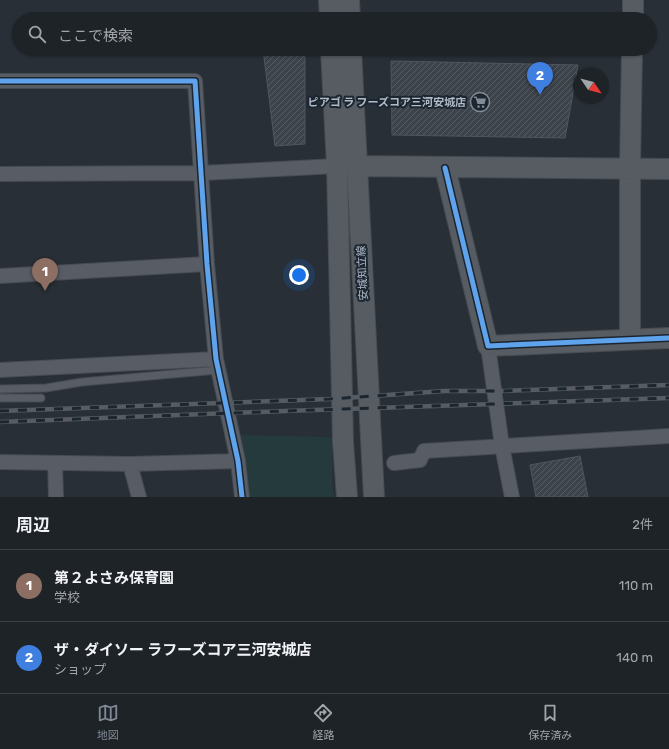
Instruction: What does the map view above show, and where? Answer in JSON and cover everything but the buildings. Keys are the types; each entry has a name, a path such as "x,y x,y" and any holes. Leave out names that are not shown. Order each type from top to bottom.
{"street":[{"path":"329,0 330,12"},
{"path":"349,0 350,12"},
{"path":"633,0 633,12"},
{"name":"安城知立線","path":"332,56 347,166 374,497"},
{"name":"安城知立線","path":"347,497 343,442 347,166 351,56"},
{"path":"630,339 632,56"},
{"path":"0,81 195,81 207,264 217,364 238,461 242,497"},
{"path":"0,174 202,173 347,166 669,169"},
{"path":"445,168 488,346 502,446 512,497"},
{"path":"0,276 207,264"},
{"path":"488,346 669,338"},
{"path":"0,370 217,364"},
{"path":"394,463 420,460 424,451 669,436"},
{"path":"0,462 130,464 238,461"},
{"path":"55,463 56,497"},
{"path":"130,464 139,497"}],"lane":[{"path":"0,389 46,388 217,364"},
{"path":"0,398 41,398"}],"green space":[{"path":"238,435 332,437 332,482 334,497 246,497"}],"railway":[{"path":"0,411 330,399 444,391 502,391 669,385"},
{"path":"0,422 669,398"}],"cycle path":[{"path":"0,81 195,81 207,264 216,359 238,461 242,497"},
{"path":"445,168 488,346 669,338"}],"place":[{"name":"ザ・ダイソー ラフーズコア三河安城店","path":"540,95"},
{"name":"ピアゴ ラ フーズコア三河安城店","path":"480,102"},
{"name":"第２よさみ保育園","path":"45,291"}]}
